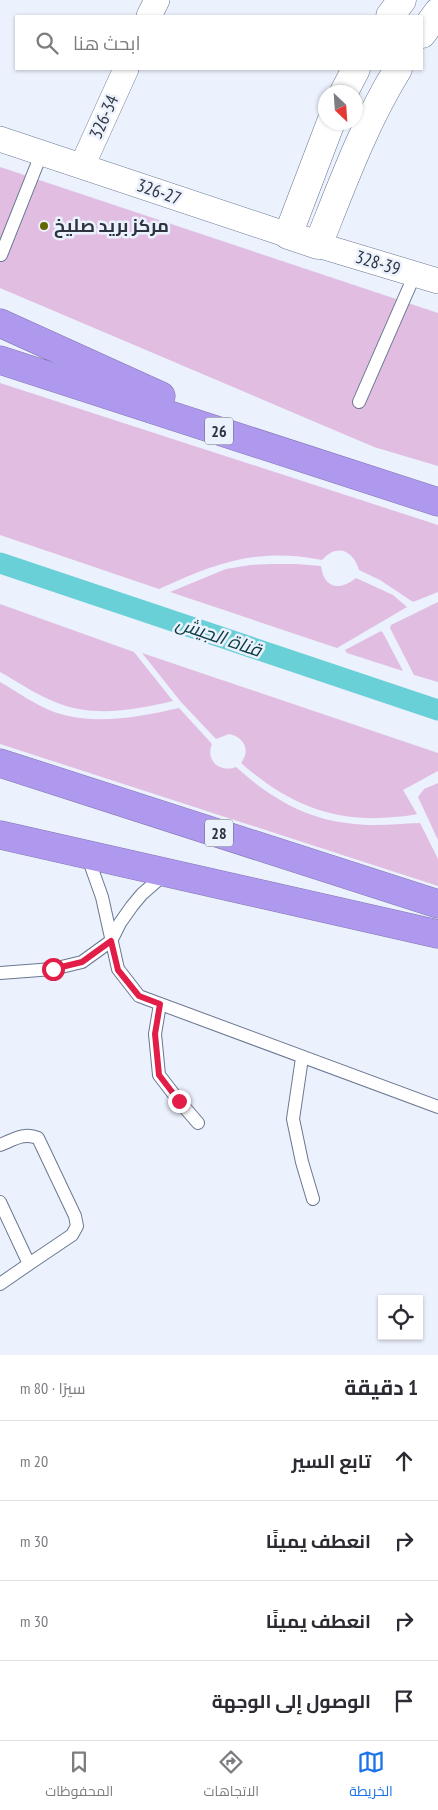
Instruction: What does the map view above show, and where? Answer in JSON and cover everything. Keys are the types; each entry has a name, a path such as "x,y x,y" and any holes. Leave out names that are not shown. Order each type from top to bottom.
{"highway":[{"path":"0,323 286,452"},
{"name":"26","path":"0,360 438,502"},
{"name":"28","path":"0,763 438,904"},
{"path":"0,835 438,934"}],"street":[{"path":"149,15 156,0"},
{"path":"391,15 402,0"},
{"path":"423,33 438,12"},
{"name":"326-34","path":"82,166 126,70"},
{"path":"348,85 355,70"},
{"path":"318,245 359,143 385,90 397,70"},
{"path":"288,235 328,130"},
{"name":"326-27","path":"0,139 318,245"},
{"name":"328-39","path":"318,245 438,281"}],"lane":[{"path":"1,255 42,152"},
{"path":"359,402 414,274"},
{"path":"86,855 102,897 118,970 139,996 438,1107"},
{"path":"0,973 53,969 82,962 111,941 120,923 132,906 142,894 166,873"},
{"path":"160,1004 155,1034 159,1075 198,1123"},
{"path":"302,1058 293,1119 302,1162 314,1199"},
{"path":"0,1145 22,1136 31,1135 38,1138 75,1216 77,1226 72,1235 0,1282"},
{"path":"0,1202 29,1264"}],"shaded area":[{"path":"0,167 438,313 438,466 374,447 0,288"},
{"path":"0,383 438,525 438,592 413,602 380,580 359,570 349,554 339,550 322,560 278,555 238,560 219,565 159,589 0,535"},
{"path":"271,564 321,566 325,579 334,586 344,585 356,578 393,595 407,607 337,648 170,592 226,569"},
{"path":"438,602 438,682 414,675 390,628 391,625"},
{"path":"0,604 134,652 173,701 144,707 99,711 69,707 34,692 0,672"},
{"path":"381,631 403,671 347,653 345,650"},
{"path":"142,653 438,753 438,771 403,790 417,814 358,818 322,811 288,797 256,776 241,763 246,749 239,738 229,734 216,739 181,702"},
{"path":"0,682 47,709 85,719 117,719 179,708 212,744 210,750 215,764 225,768 236,767 274,796 301,811 331,820 365,825 420,823 438,859 438,886 0,744"},
{"path":"438,783 438,840 418,797 424,789"}],"waterway":[{"name":"قناة الجيش","path":"0,563 438,710"}],"place":[{"name":"مركز بريد صليخ","path":"44,226"}],"route":[{"path":"53,969 82,962 111,941 118,970 139,996 160,1004 155,1034 159,1075 179,1101"}]}
